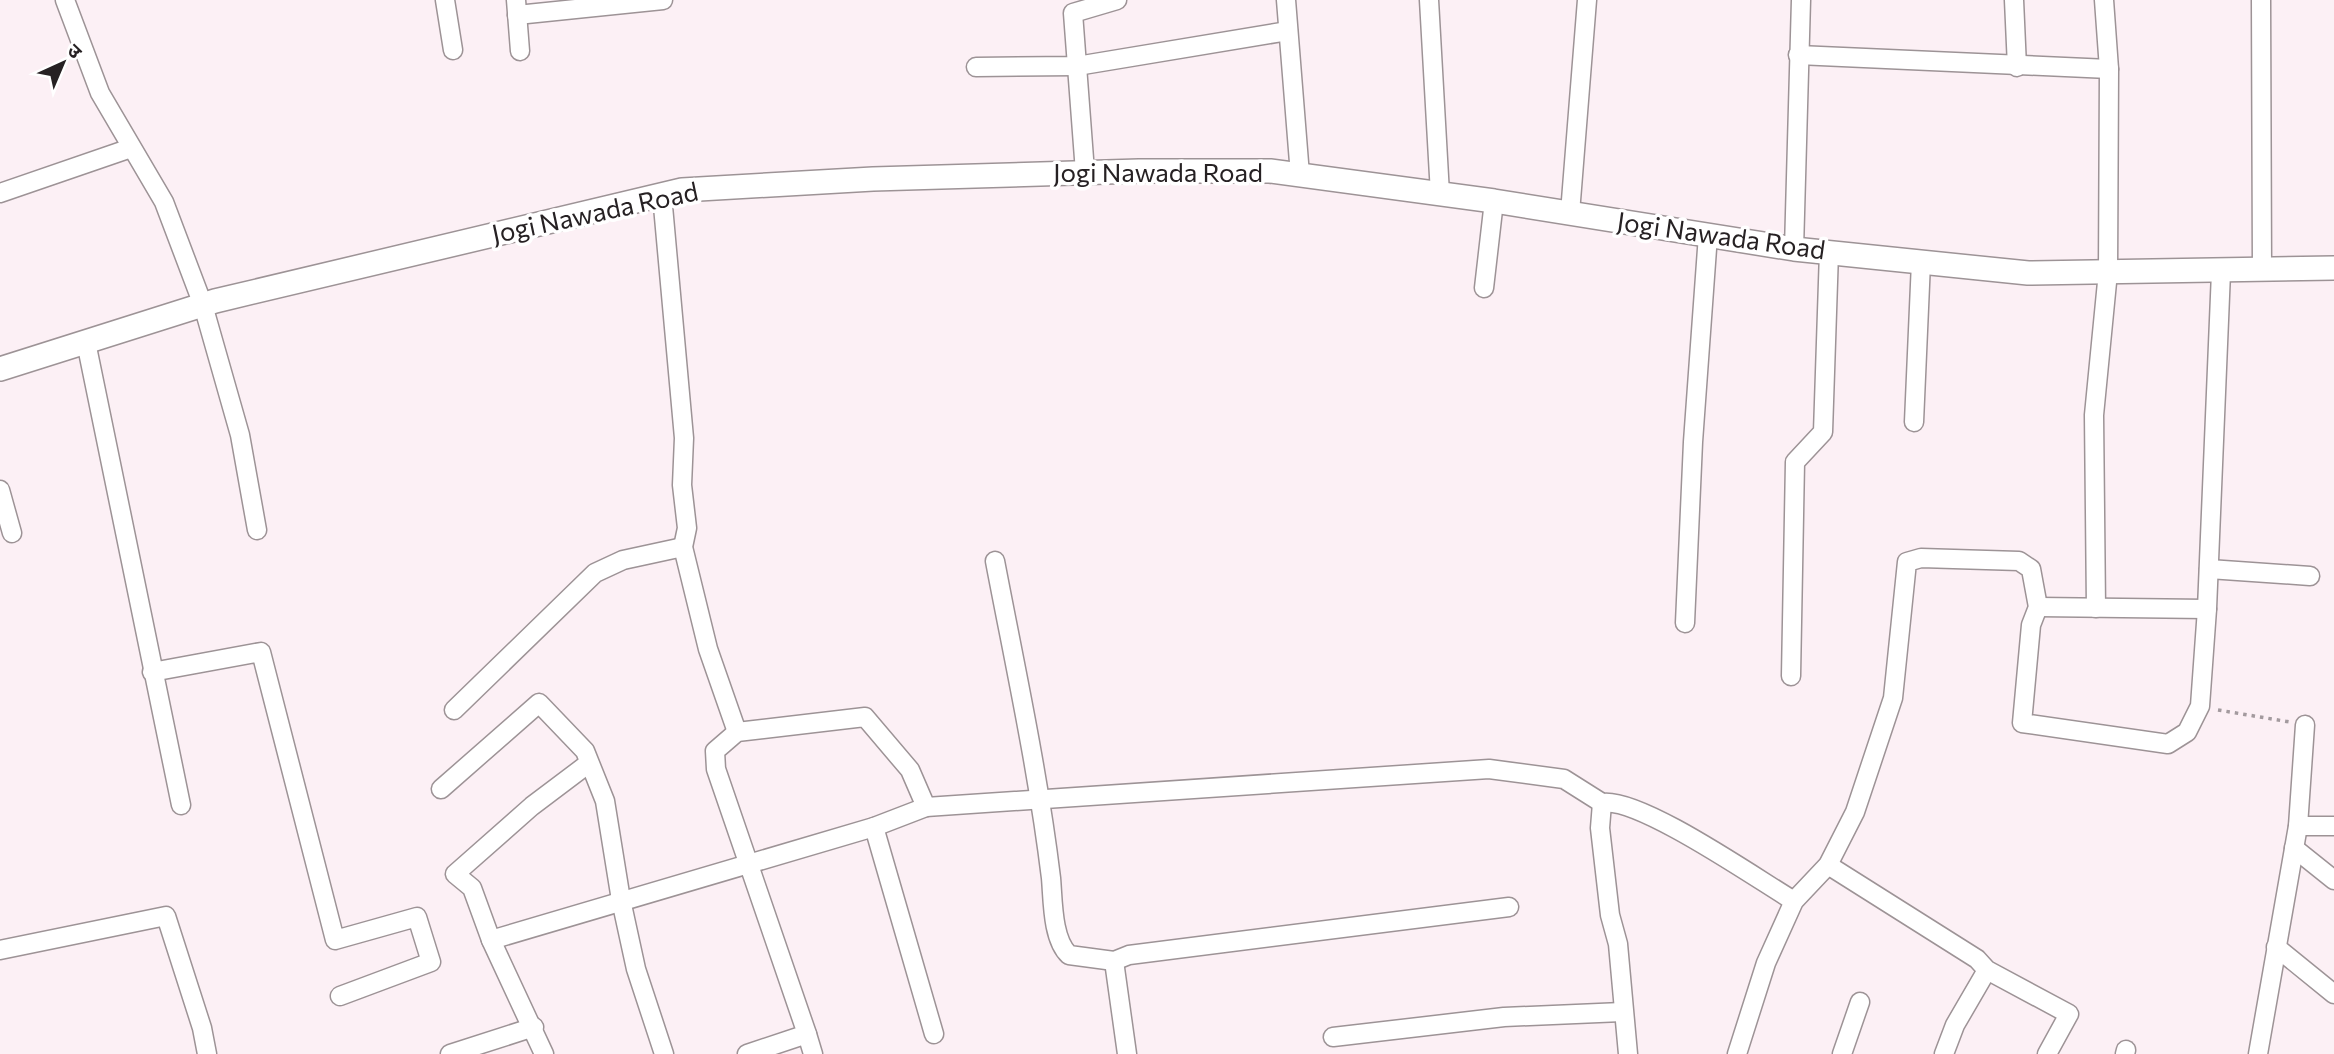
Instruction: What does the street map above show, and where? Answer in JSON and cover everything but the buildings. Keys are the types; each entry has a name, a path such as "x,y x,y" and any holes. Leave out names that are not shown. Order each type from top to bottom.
{"street":[{"path":"65,0 100,93 164,202 203,305 240,435 257,530"},
{"path":"445,0 453,50"},
{"path":"520,51 516,7 663,0"},
{"path":"1085,172 1073,13 1117,0"},
{"path":"1286,0 1300,175"},
{"path":"1429,0 1440,194"},
{"path":"1570,213 1587,0"},
{"path":"1794,248 1801,0"},
{"path":"2014,0 2017,67"},
{"path":"2096,608 2094,415 2108,272 2109,69 2104,0"},
{"path":"2261,0 2262,271"},
{"path":"976,67 1076,66 1288,31"},
{"path":"1798,55 2017,67 2109,69"},
{"path":"0,193 131,148"},
{"name":"Jogi Nawada Road","path":"0,369 203,305 682,190 873,179 1085,172 1270,171 1494,201 1794,248 2028,273 2221,272 2334,268"},
{"path":"662,195 684,438 682,485 687,528 683,547 708,649 737,732"},
{"path":"1484,288 1494,201"},
{"path":"1685,623 1693,442 1708,235"},
{"path":"1791,676 1795,462 1823,432 1829,252"},
{"path":"1914,422 1921,262"},
{"path":"1737,1054 1766,963 1794,901 1828,865 1855,812 1893,698 1908,562 1921,558 2020,561 2031,569 2038,607 2031,625 2022,723 2168,744 2188,732 2200,706 2207,609 2221,272"},
{"path":"86,342 181,805"},
{"path":"0,490 12,533"},
{"path":"454,710 595,573 623,560 683,547"},
{"path":"995,561 1040,798 1056,925 1063,950 1079,958 1114,961 1129,955 1509,907"},
{"path":"2209,569 2310,576"},
{"path":"2038,607 2207,609"},
{"path":"152,672 261,652 335,940 417,917 431,962 340,996"},
{"path":"441,789 539,702 585,751 605,802 621,900 636,969 664,1054"},
{"path":"813,1054 750,862 716,769 715,751 737,732 865,717 910,771 926,807"},
{"path":"2258,1054 2298,826 2305,725"},
{"path":"544,1054 534,1027 491,940 472,888 455,874 532,806 589,763"},
{"path":"491,940 874,827 926,807 1489,769 1564,779 1602,803 1614,800 1642,810 1794,901"},
{"path":"1602,803 1600,828 1611,915 1618,944 1622,1012 1628,1054"},
{"path":"2298,826 2334,826"},
{"path":"874,827 934,1034"},
{"path":"2294,848 2334,880"},
{"path":"1828,865 1977,959 1987,970 2069,1014 2047,1054"},
{"path":"0,950 166,915 202,1028 207,1054"},
{"path":"2276,947 2334,994"},
{"path":"1114,961 1127,1054"},
{"path":"1944,1054 1955,1025 1987,970"},
{"path":"1842,1054 1860,1002"},
{"path":"1333,1037 1504,1017 1622,1012"},
{"path":"450,1054 534,1027"},
{"path":"747,1054 807,1034"}],"path":[{"path":"2200,706 2305,725"}]}
